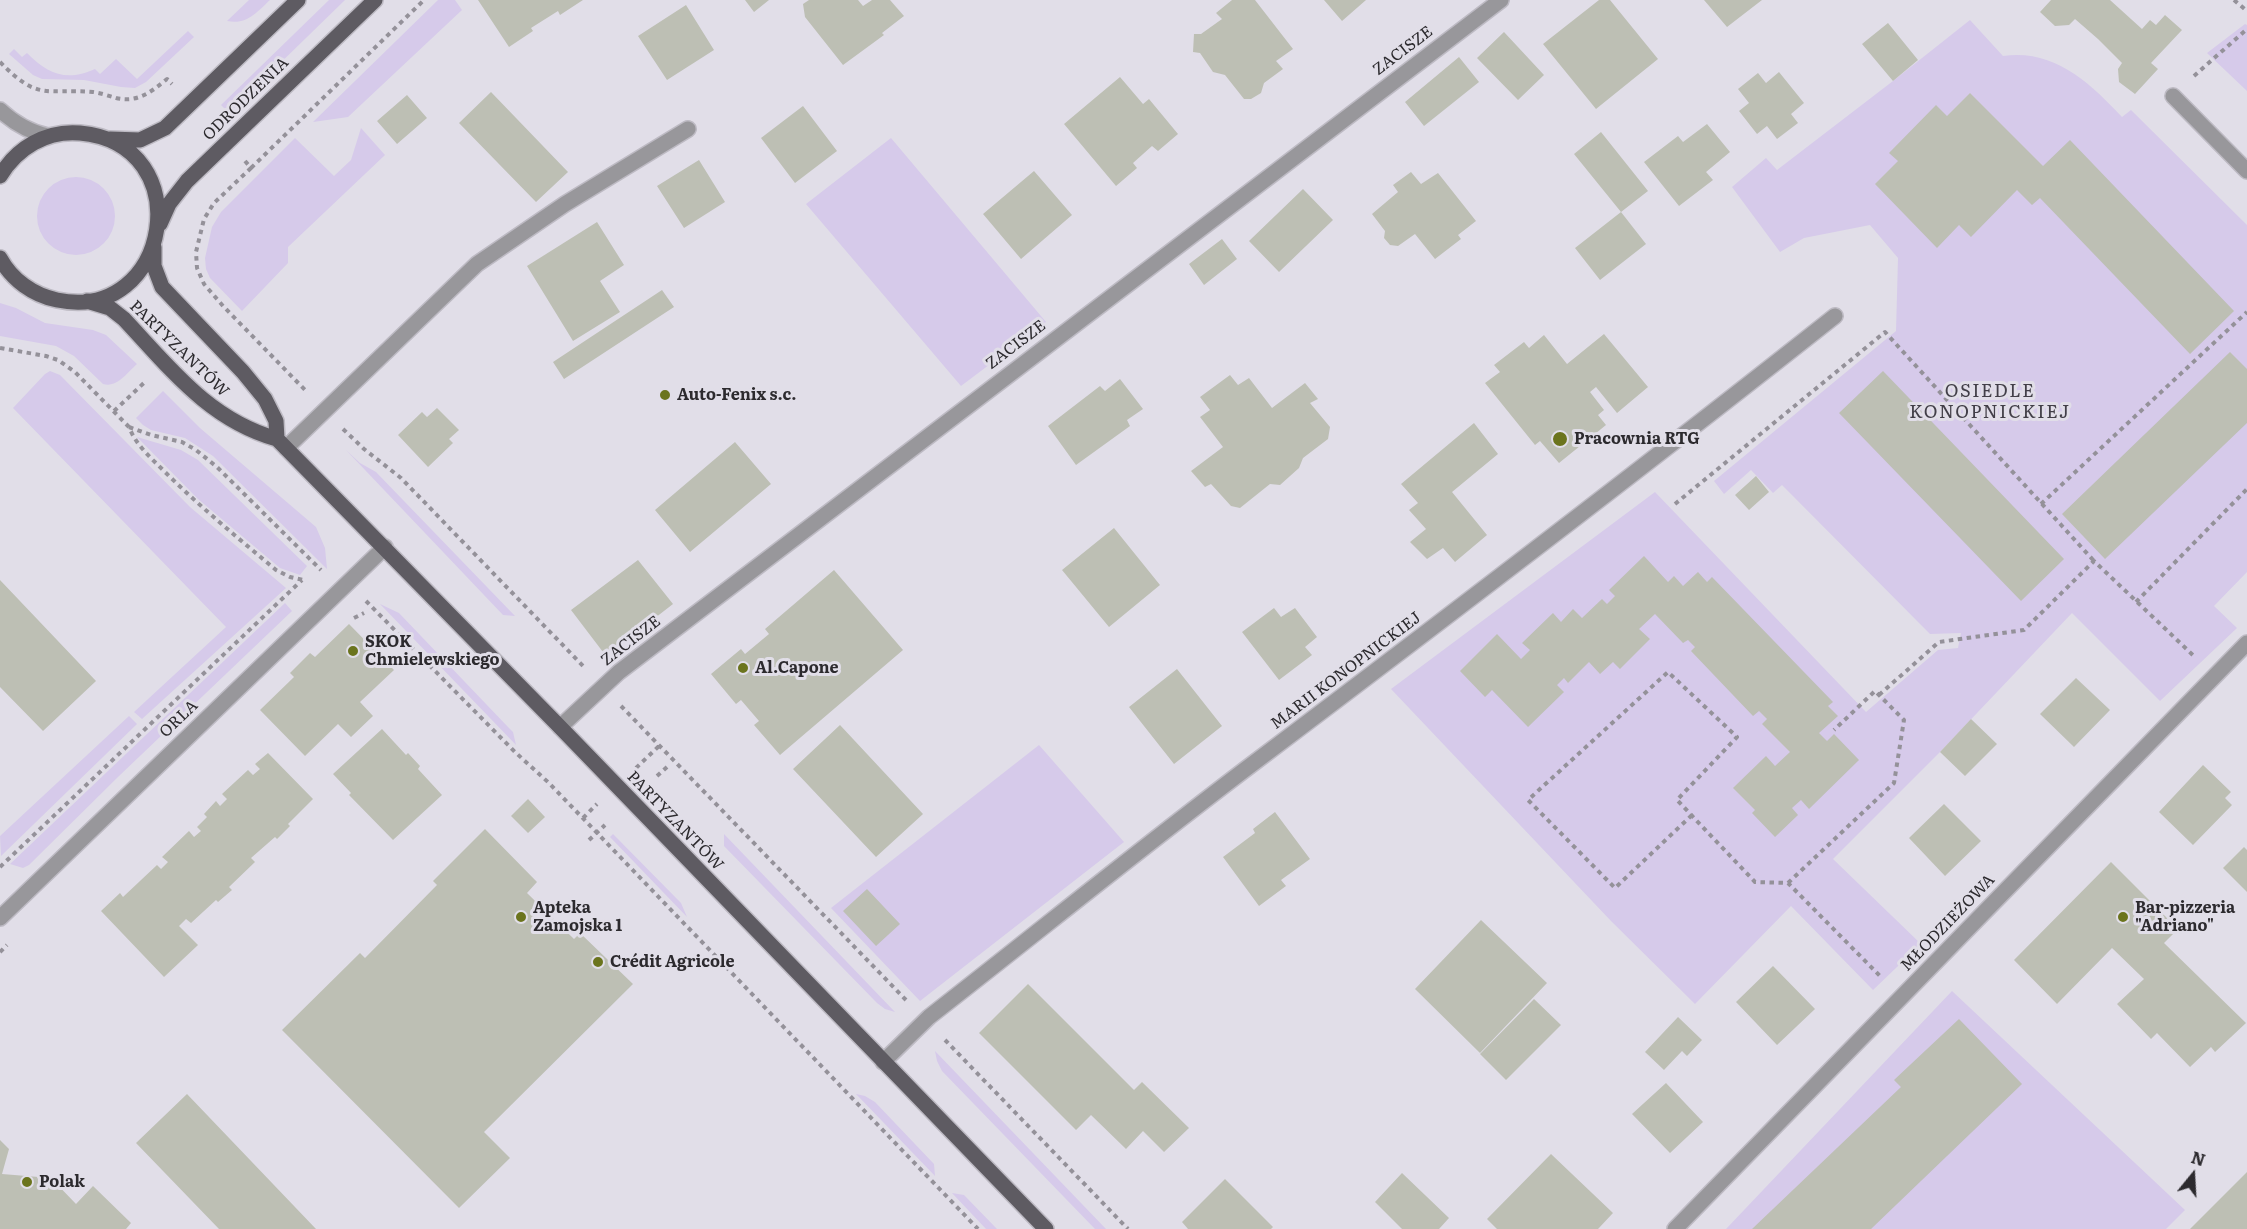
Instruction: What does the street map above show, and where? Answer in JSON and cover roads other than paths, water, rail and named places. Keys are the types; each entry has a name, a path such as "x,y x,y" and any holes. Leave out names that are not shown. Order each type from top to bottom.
{"main road":[{"path":"0,176 21,151 48,136 77,133 124,141 140,140 165,128 298,0"},
{"name":"ODRODZENIA","path":"87,301 112,293 133,279 148,258 169,204 187,181 375,0"},
{"name":"PARTYZANTÓW","path":"106,139 128,152 145,171 151,183 158,207 154,266 162,287 243,372 265,399 276,421 282,444"},
{"path":"0,258 6,274 46,297 73,302 87,301"},
{"name":"PARTYZANTÓW","path":"87,301 110,308 119,315 198,396 221,415 282,444 385,547 1046,1229"}],"street":[{"name":"ZACISZE","path":"560,727 619,672 672,631 1501,0"},
{"path":"2173,96 2247,171"},
{"path":"0,110 28,131 48,136"},
{"path":"282,444 325,410 477,264 566,204 688,129"},
{"name":"MARII KONOPNICKIEJ","path":"884,1062 926,1020 1254,763 1664,451 1835,316"},
{"name":"ORLA","path":"0,918 385,547"},
{"name":"MŁODZIEŻOWA","path":"1675,1229 2247,643"}],"place":[{"name":"Auto-Fenix s.c.","path":"665,395"},
{"name":"Pracownia RTG","path":"1560,439"},
{"name":"SKOK Chmielewskiego","path":"353,651"},
{"name":"Al.Capone","path":"743,668"},
{"name":"Apteka Zamojska 1","path":"521,917"},
{"name":"Bar-pizzeria \"Adriano\"","path":"2123,917"},
{"name":"Crédit Agricole","path":"598,962"},
{"name":"Polak","path":"27,1182"}],"district":[{"name":"OSIEDLE KONOPNICKIEJ","path":"1990,402"}]}
